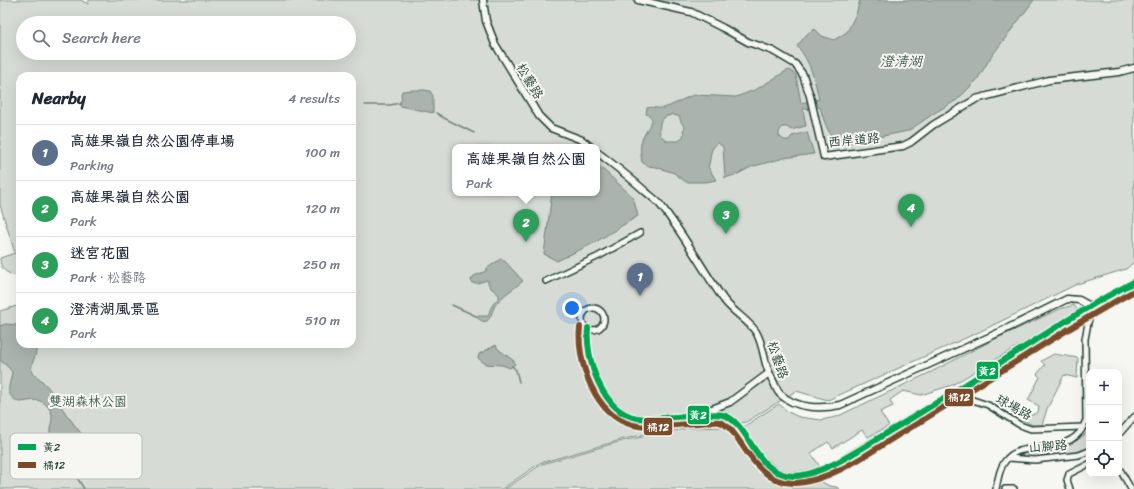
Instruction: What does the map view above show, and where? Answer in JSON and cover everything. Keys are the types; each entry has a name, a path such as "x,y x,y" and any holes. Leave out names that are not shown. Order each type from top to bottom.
{"street":[{"name":"松藝路","path":"483,0 486,21 495,44 538,116 551,128 582,140 587,144"},
{"name":"西岸道路","path":"638,0 691,12 748,42 773,51 795,64 803,76 810,96 824,157 903,146 912,142 933,125 976,99 1049,80 1119,72 1134,68"},
{"name":"松藝路","path":"600,154 636,182 661,205 687,241 712,283 726,302 756,332 764,352 769,373 780,394 803,406 826,408 840,405 1000,332 1067,299 1079,300 1090,306"},
{"path":"546,281 599,256 640,233"},
{"path":"935,404 1090,306 1134,282"},
{"path":"996,489 1001,469 1008,458 1017,451 1057,445 1071,440 1080,433 1086,420 1085,339 1091,312 1090,306"},
{"name":"球場路","path":"590,308 600,310 604,316 603,323 598,328 588,328 583,319 585,313 590,308"},
{"name":"球場路","path":"588,328 586,335 588,351 594,372 600,385 614,405 630,416 639,418 721,414 734,421 739,426 755,452 765,463 784,476 794,476 816,472 832,465 935,404 973,400 988,405 1020,425 1032,429 1083,427"},
{"path":"764,352 775,386"},
{"path":"694,416 730,402 769,373"},
{"path":"1122,431 1134,416"},
{"name":"山腳路","path":"1008,458 1035,460 1079,455 1086,452"},
{"path":"1070,489 1067,480 1070,474 1086,466"},
{"path":"1122,473 1131,489"},
{"path":"1005,489 1014,489"}],"green space":[{"name":"雙湖森林公園","path":"0,0 81,0 88,4 89,0 1134,0 1134,262 1126,269 1077,284 979,332 828,400 796,391 746,422 730,425 688,425 624,439 540,463 502,489 0,489 0,311 16,306 16,348 356,348 356,72 16,72 16,276 4,270 0,262 0,258 15,253 0,205"},
{"path":"1074,305 1077,309 1074,313 952,385 921,395 903,391 890,400 893,406 880,412 889,426 868,437 862,430 833,448 828,442 811,453 820,467 798,473 789,473 780,470 766,459 759,451 743,427 779,404 788,412 799,417 821,420 836,417 931,372 991,341 1060,309"},
{"path":"1054,354 1078,358 1077,378 1064,375 1047,409 1042,425 1033,425 1022,420 1038,412 1039,406 1028,400 1040,377 1037,374 1045,365 1041,361"},
{"path":"731,427 750,458 770,478 790,484 817,479 829,486 837,487 839,489 505,489 542,464 626,440 689,428"},
{"path":"1086,433 1086,449 1055,457 1029,458 1020,456 1030,452 1064,447"}],"water":[{"name":"澄清湖","path":"860,0 1034,0 991,57 977,80 957,100 908,131 838,145 827,127 820,107 803,109 806,126 791,130 787,127 782,127 779,132 779,136 784,140 789,140 792,136 807,132 814,154 784,158 751,167 738,174 725,178 723,147 718,143 711,151 708,167 716,180 706,182 686,182 674,173 648,166 642,162 641,143 652,120 650,116 646,114 647,108 667,107 695,95 736,97 757,89 790,70 796,75 801,103 819,99 809,64 797,46 808,33 815,29 822,36 834,40 847,32 856,14","holes":["671,114 680,117 680,120 685,128 683,130 683,137 678,141 667,141 660,135 662,120"]},
{"path":"402,91 430,91 433,96 433,113 400,106"},
{"path":"600,167 633,197 638,216 594,243 557,261 544,254 552,196 600,196"},
{"path":"502,258 523,281 499,301 487,321 483,321 476,316 488,316 492,306 499,298 499,295 490,287 487,280 472,283 471,280 474,276 486,271 486,269"},
{"path":"5,324 16,325 16,348 36,348 31,369 32,373 50,390 80,433 50,433 52,415 46,405 38,400 19,402 11,396 9,393 9,386 12,372 0,360 0,326"},
{"path":"496,345 498,349 514,361 515,364 510,368 502,365 485,364 478,358 479,354"}],"waterway":[{"path":"365,105 390,105 400,103"},
{"path":"436,113 474,133"},
{"path":"452,305 476,316"},
{"path":"512,366 516,370 519,382"},
{"path":"78,479 84,489"}],"transit line":[{"name":"黃2","path":"588,328 589,354 598,382 605,395 614,406 625,414 645,419 711,414 723,415 732,420 740,428 769,467 780,473 793,476 805,475 818,471 846,458 1094,304 1134,282"},
{"name":"橘12","path":"580,327 581,355 585,371 591,385 598,399 608,411 620,420 633,425 649,427 720,422 732,430 750,457 763,471 786,483 796,483 823,477 863,457 1016,361 1134,291"}],"place":[{"name":"澄清湖風景區","path":"911,227"},
{"name":"迷宮花園","path":"726,234"},
{"name":"高雄果嶺自然公園","path":"526,242"},
{"name":"高雄果嶺自然公園停車場","path":"640,296"}]}
